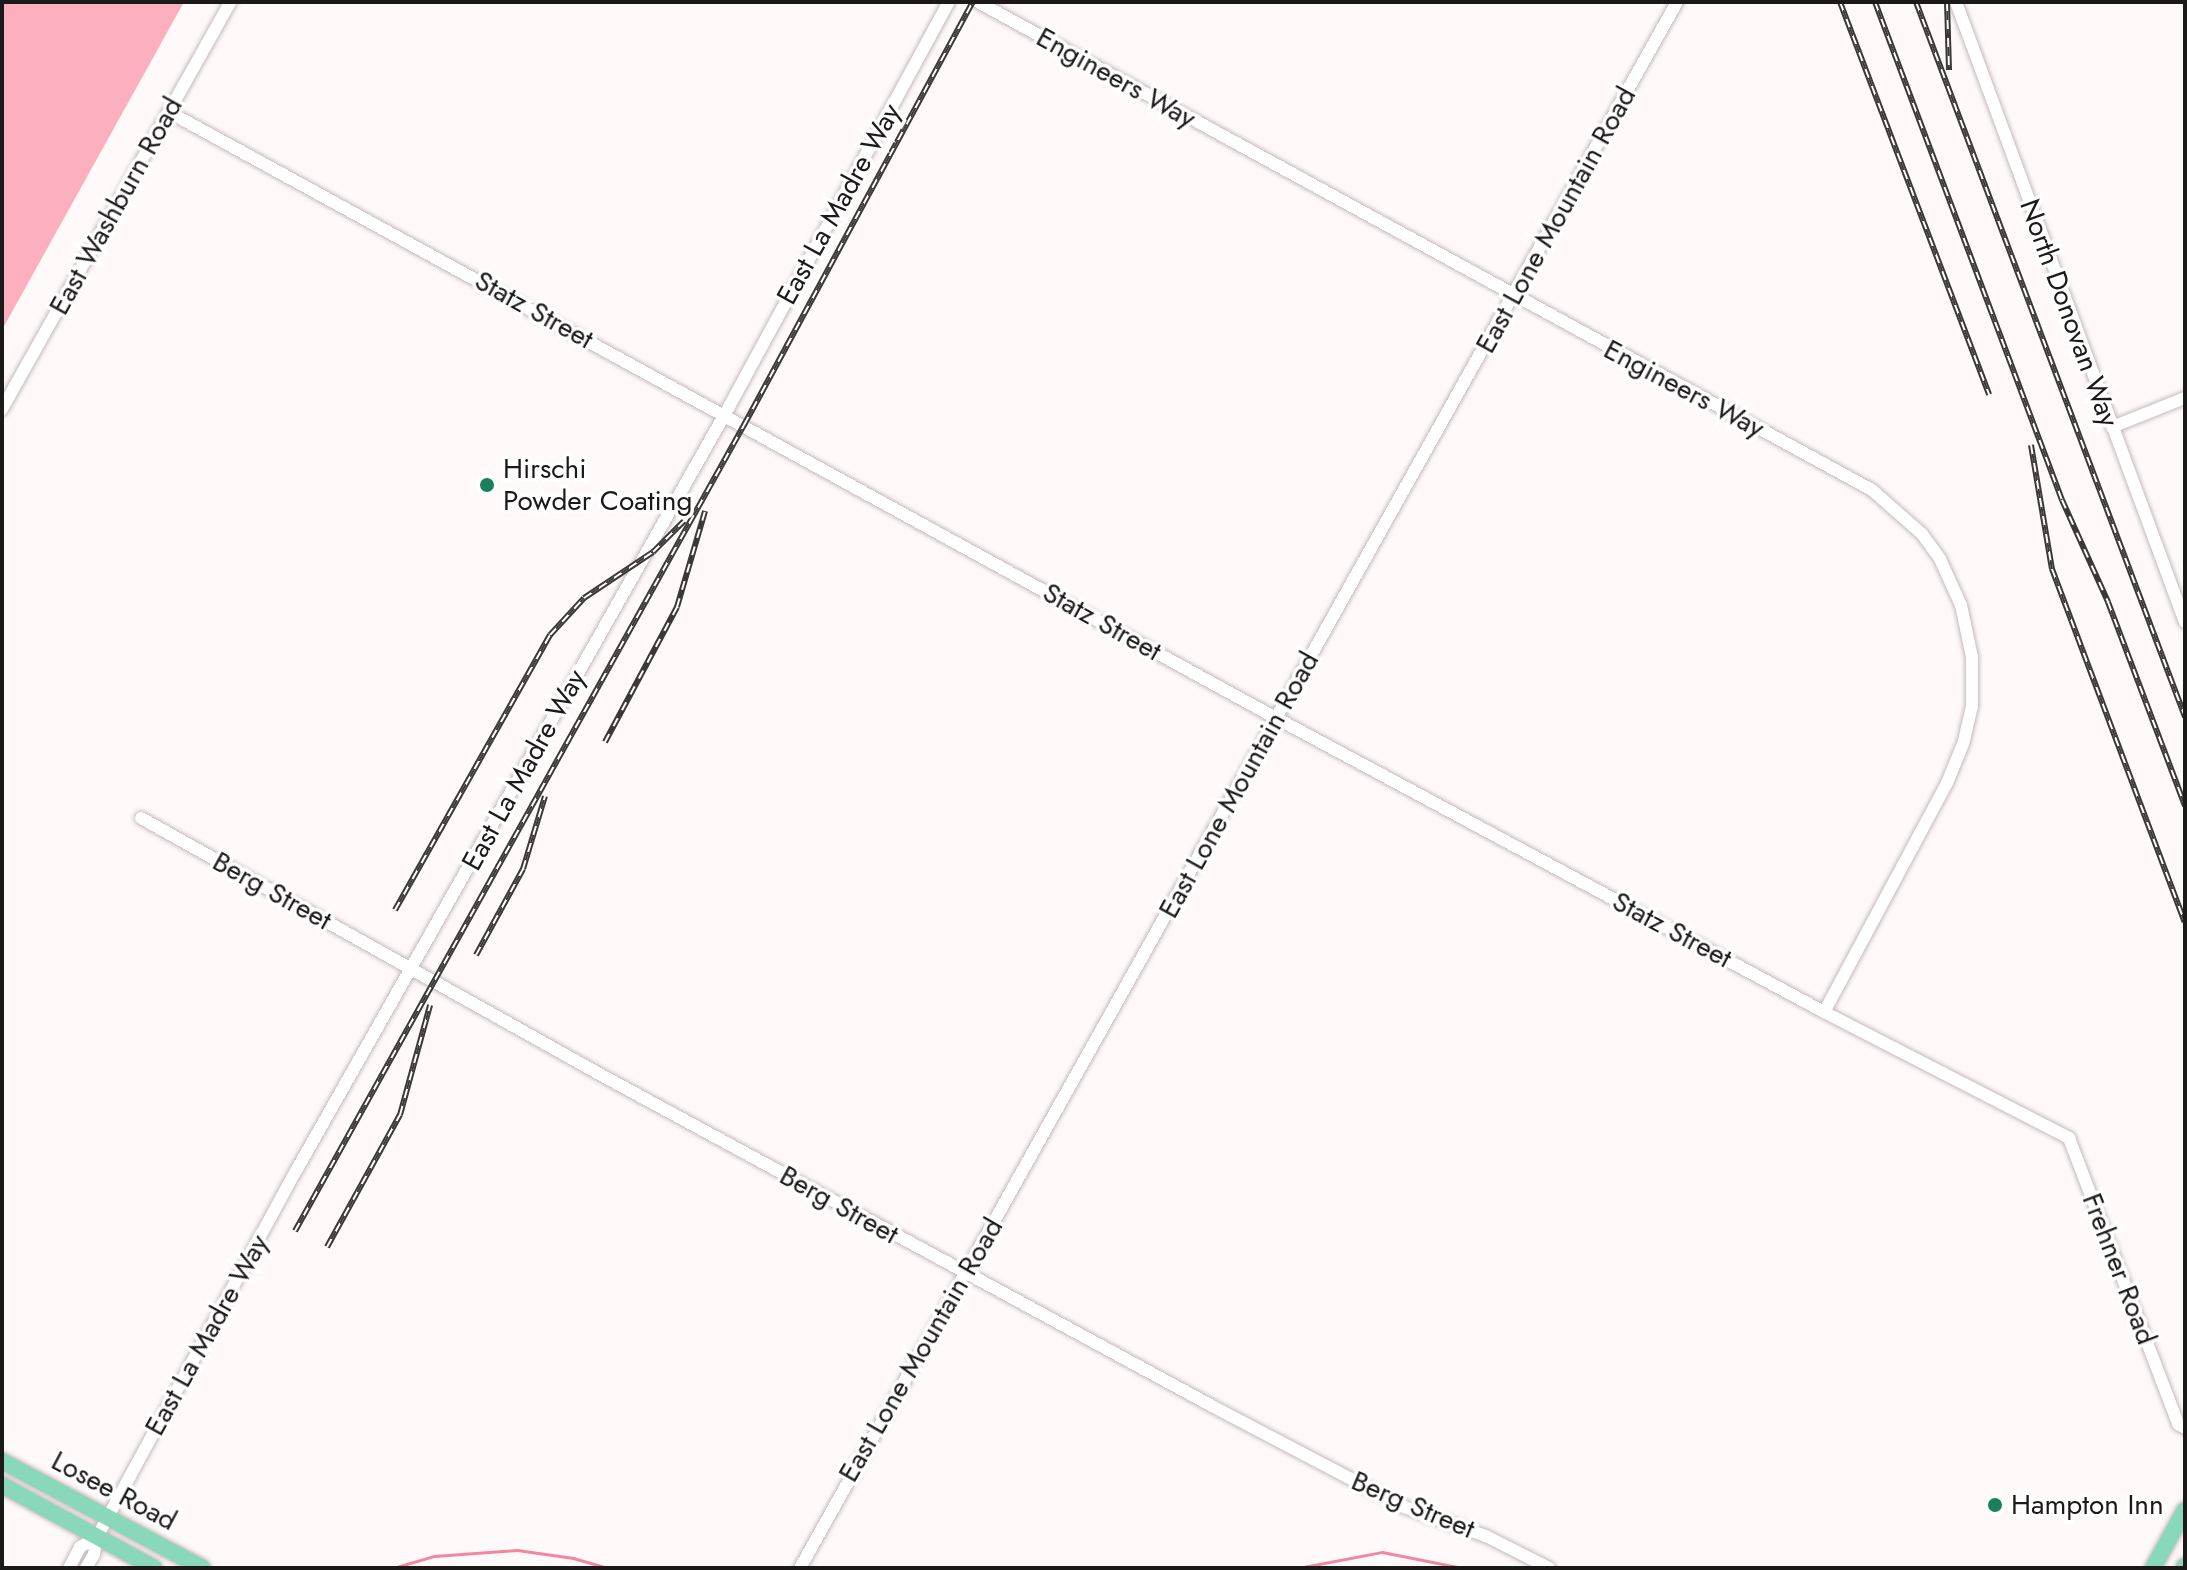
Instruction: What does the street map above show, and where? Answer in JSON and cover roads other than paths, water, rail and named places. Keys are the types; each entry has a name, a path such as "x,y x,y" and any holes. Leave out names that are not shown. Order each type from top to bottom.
{"main road":[{"name":"Losee Road","path":"2,1461 202,1568"},
{"name":"Losee Road","path":"2,1485 154,1568"},
{"path":"2153,1568 2185,1510"}],"street":[{"name":"East Washburn Road","path":"2,409 230,2"},
{"name":"East La Madre Way","path":"86,1568 107,1517 290,1183 725,414 949,2"},
{"name":"Engineers Way","path":"978,2 1872,490 1922,534 1940,559 1961,605 1973,663 1972,706 1963,744 1947,783 1824,1012"},
{"name":"East Lone Mountain Road","path":"800,1568 917,1354 966,1275 1677,2"},
{"name":"North Donovan Way","path":"1956,2 2185,622"},
{"name":"Statz Street","path":"169,112 1276,718 2039,1125"},
{"path":"2112,427 2185,398"},
{"name":"Berg Street","path":"141,818 966,1275 1404,1507 1478,1533 1549,1568"},
{"name":"Frehner Road","path":"2039,1125 2069,1138 2178,1424 2185,1428"},
{"name":"East La Madre Way","path":"69,1568 80,1547 97,1537"}],"waterway":[{"path":"393,1568 434,1556 517,1550 573,1558 608,1568"},
{"path":"1298,1568 1382,1552 1463,1568"}],"railway":[{"path":"295,1231 744,425 973,2"},
{"path":"1840,2 1989,395"},
{"path":"1875,2 2062,500 2108,602 2185,806"},
{"path":"1916,2 2185,717"},
{"path":"1947,2 1949,70"},
{"path":"2031,445 2052,569 2185,922"},
{"path":"605,742 677,607 705,511"},
{"path":"395,910 550,635 584,598 653,552 684,521"},
{"path":"476,955 523,869 545,796"},
{"path":"327,1247 400,1115 430,1005"}],"place":[{"name":"Hirschi Powder Coating","path":"487,485"},
{"name":"Hampton Inn","path":"1995,1505"}]}
